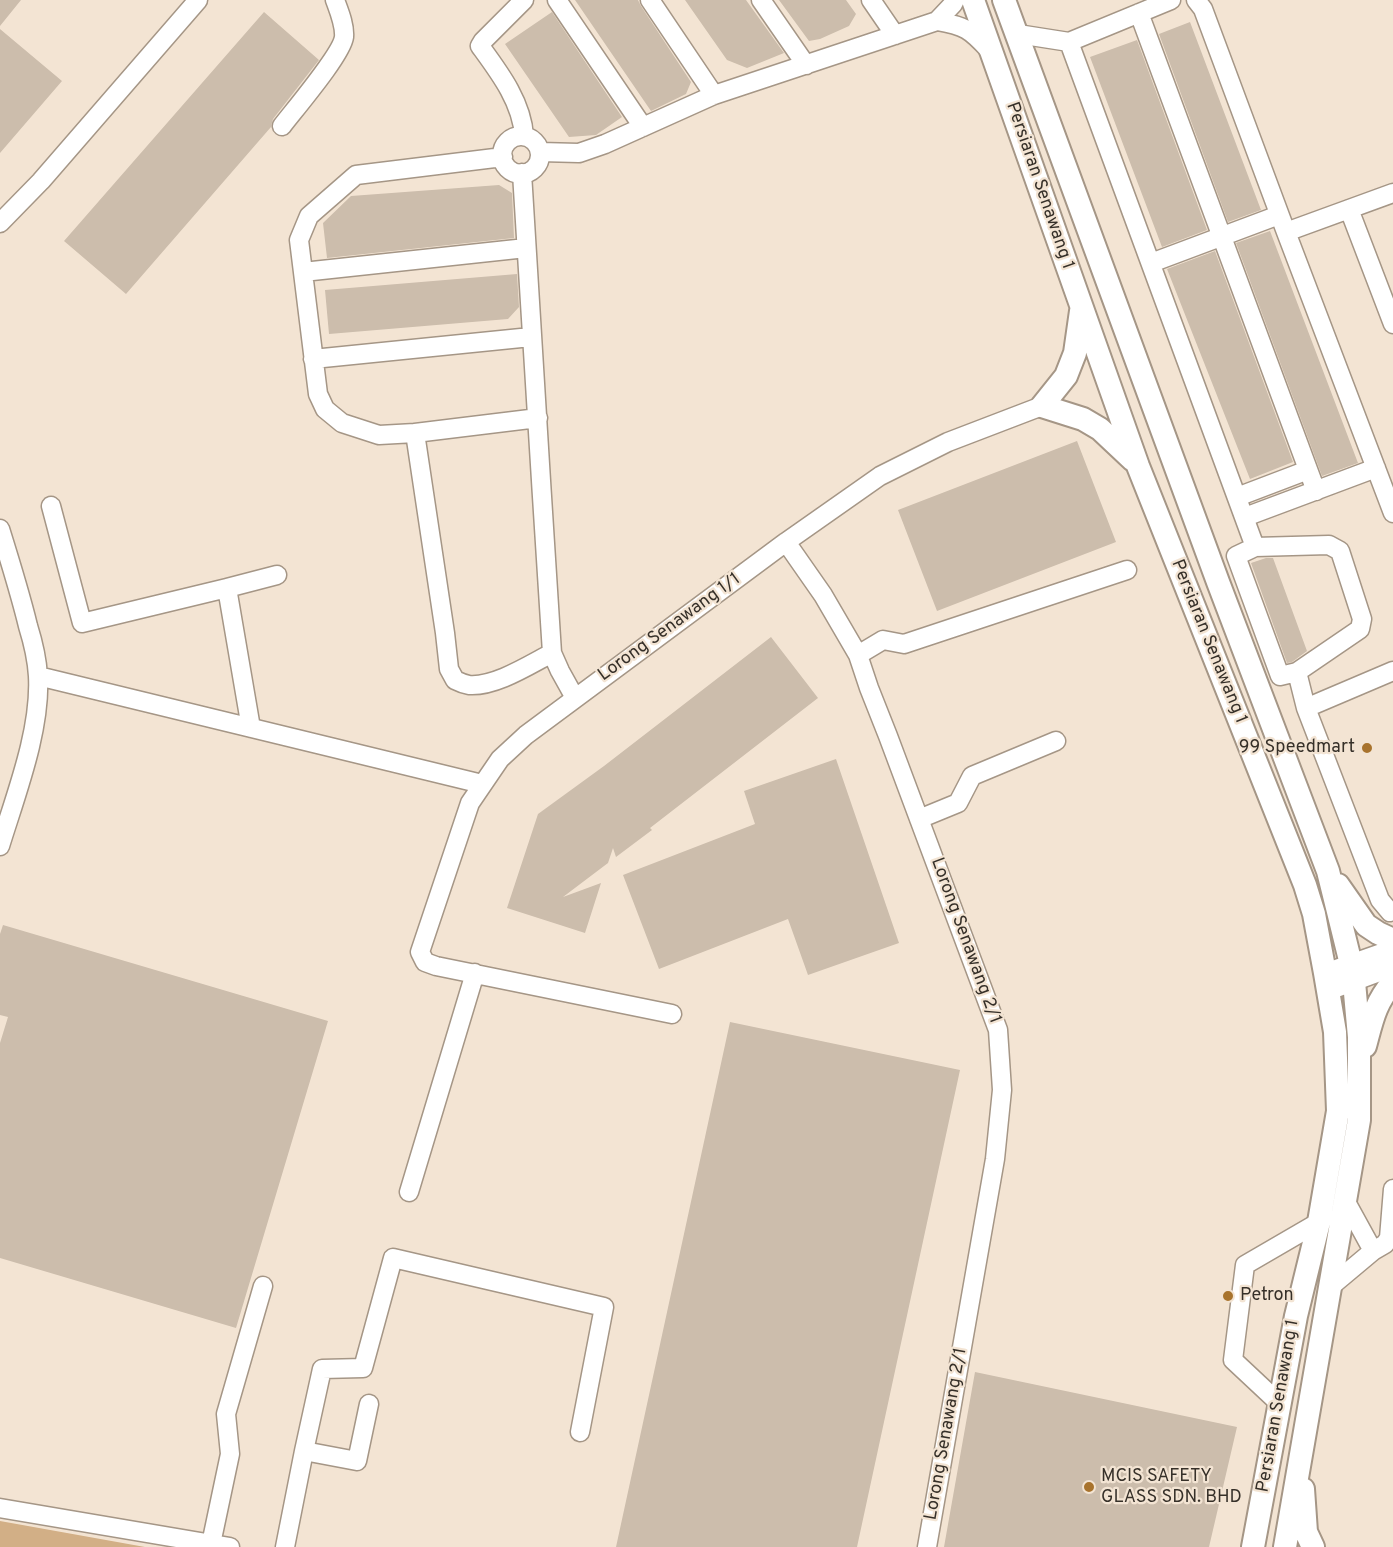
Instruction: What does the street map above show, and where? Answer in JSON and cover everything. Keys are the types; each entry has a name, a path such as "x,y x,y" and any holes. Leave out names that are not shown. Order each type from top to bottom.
{"main road":[{"name":"Persiaran Senawang 1","path":"973,0 1138,466 1305,885 1314,914 1327,982 1335,1032 1338,1111 1319,1222 1296,1316 1253,1547"},
{"name":"Persiaran Senawang 1","path":"1004,0 1218,582 1328,871 1352,973 1359,1037 1359,1120 1285,1547"},
{"path":"1082,309 1075,353 1065,376 1042,406 1083,419 1100,429 1138,466"},
{"path":"1328,871 1366,925 1393,940"},
{"path":"1358,1076 1375,1008 1393,982"},
{"path":"1300,1458 1306,1533 1313,1547"}],"street":[{"path":"0,223 41,181 198,0"},
{"path":"282,126 338,52 344,37 341,17 335,0"},
{"path":"524,0 480,46 511,91 524,136"},
{"path":"557,0 643,128"},
{"path":"650,0 714,95"},
{"path":"761,0 806,64"},
{"path":"871,0 896,35"},
{"path":"540,152 579,153 605,144 714,95 937,21 955,0"},
{"path":"1018,34 1069,42 1171,0"},
{"path":"1196,0 1203,9 1393,513"},
{"path":"1139,13 1316,491"},
{"path":"937,21 959,25 974,33 994,55"},
{"path":"1069,42 1255,547"},
{"path":"524,136 535,141 540,158 534,169 522,173 512,171 504,162 503,157 508,141 524,136"},
{"path":"503,157 356,175 309,216 299,240 313,359 318,394 325,409 342,423 379,435 415,433 538,418"},
{"path":"522,173 552,653 575,698"},
{"path":"1286,232 1393,193"},
{"path":"1349,209 1393,324"},
{"path":"1151,263 1279,215"},
{"path":"303,272 526,248"},
{"path":"313,359 531,337"},
{"name":"Lorong Senawang 1/1","path":"475,973 425,962 420,952 470,803 500,759 526,735 575,698 786,542 880,476 948,442 1042,406"},
{"path":"415,433 449,669 455,680 467,685 485,683 552,653"},
{"path":"1245,517 1376,468"},
{"path":"1238,497 1308,470"},
{"path":"51,506 81,623 277,575"},
{"path":"0,529 35,650 38,676 32,740 0,846"},
{"name":"Lorong Senawang 2/1","path":"786,542 823,595 858,655 868,688 998,1030 1002,1090 995,1159 927,1547"},
{"path":"1329,545 1340,551 1362,619 1360,629 1297,672 1280,676 1243,575 1236,556 1255,547 1329,545"},
{"path":"858,655 884,640 904,644 1127,570"},
{"path":"1218,582 1243,575"},
{"path":"228,588 251,728"},
{"path":"1253,673 1275,661"},
{"path":"1297,672 1306,708 1380,900 1390,912 1393,911"},
{"path":"38,676 482,784"},
{"path":"1306,708 1392,676"},
{"path":"919,819 958,803 972,776 1056,741"},
{"path":"1327,982 1352,973 1393,949"},
{"path":"1352,973 1393,967"},
{"path":"409,1192 475,973 672,1014"},
{"path":"1330,1287 1373,1251 1385,1244 1389,1238 1393,1189"},
{"path":"1345,1200 1373,1251"},
{"path":"1280,1404 1233,1360 1245,1264 1319,1222"},
{"path":"285,1547 322,1369 363,1368 393,1258 604,1307 580,1432"},
{"path":"0,1508 221,1545 230,1454 226,1414 263,1286"},
{"path":"304,1452 357,1461 369,1404"}],"shaded area":[{"path":"0,1521 145,1547 0,1547"}],"building":[{"path":"0,0 21,0 0,26"},
{"path":"575,0 638,0 691,82 686,94 651,111"},
{"path":"685,0 746,0 784,53 747,68 727,60"},
{"path":"779,0 846,0 856,14 849,26 820,39 809,41"},
{"path":"264,12 319,60 273,119 271,127 126,294 64,241"},
{"path":"552,12 622,117 596,135 569,137 505,44"},
{"path":"1190,22 1261,210 1228,222 1159,34"},
{"path":"0,29 62,81 0,153"},
{"path":"1137,40 1207,230 1162,247 1090,57"},
{"path":"499,185 512,193 514,238 327,258 323,223 351,196"},
{"path":"1270,231 1358,463 1322,476 1236,243"},
{"path":"1215,251 1293,462 1250,479 1167,269"},
{"path":"517,274 519,307 508,319 329,334 325,290"},
{"path":"1077,441 1116,542 937,611 898,510"},
{"path":"1273,558 1307,651 1292,662 1287,663 1251,563"},
{"path":"771,637 818,698 616,857 613,848 608,863 563,897 601,883 585,933 507,908 538,814"},
{"path":"836,759 899,943 808,975 788,919 659,969 623,875 755,824 744,791"},
{"path":"3,925 328,1021 236,1328 0,1258 0,1043 8,1017 0,1015 0,934"},
{"path":"730,1022 960,1070 857,1547 616,1547"},
{"name":"MCIS SAFETY GLASS SDN. BHD","path":"975,1372 1237,1427 1209,1547 944,1547"}],"place":[{"name":"99 Speedmart","path":"1367,748"},
{"name":"Petron","path":"1228,1296"},
{"name":"MCIS SAFETY GLASS SDN. BHD","path":"1089,1487"}]}
